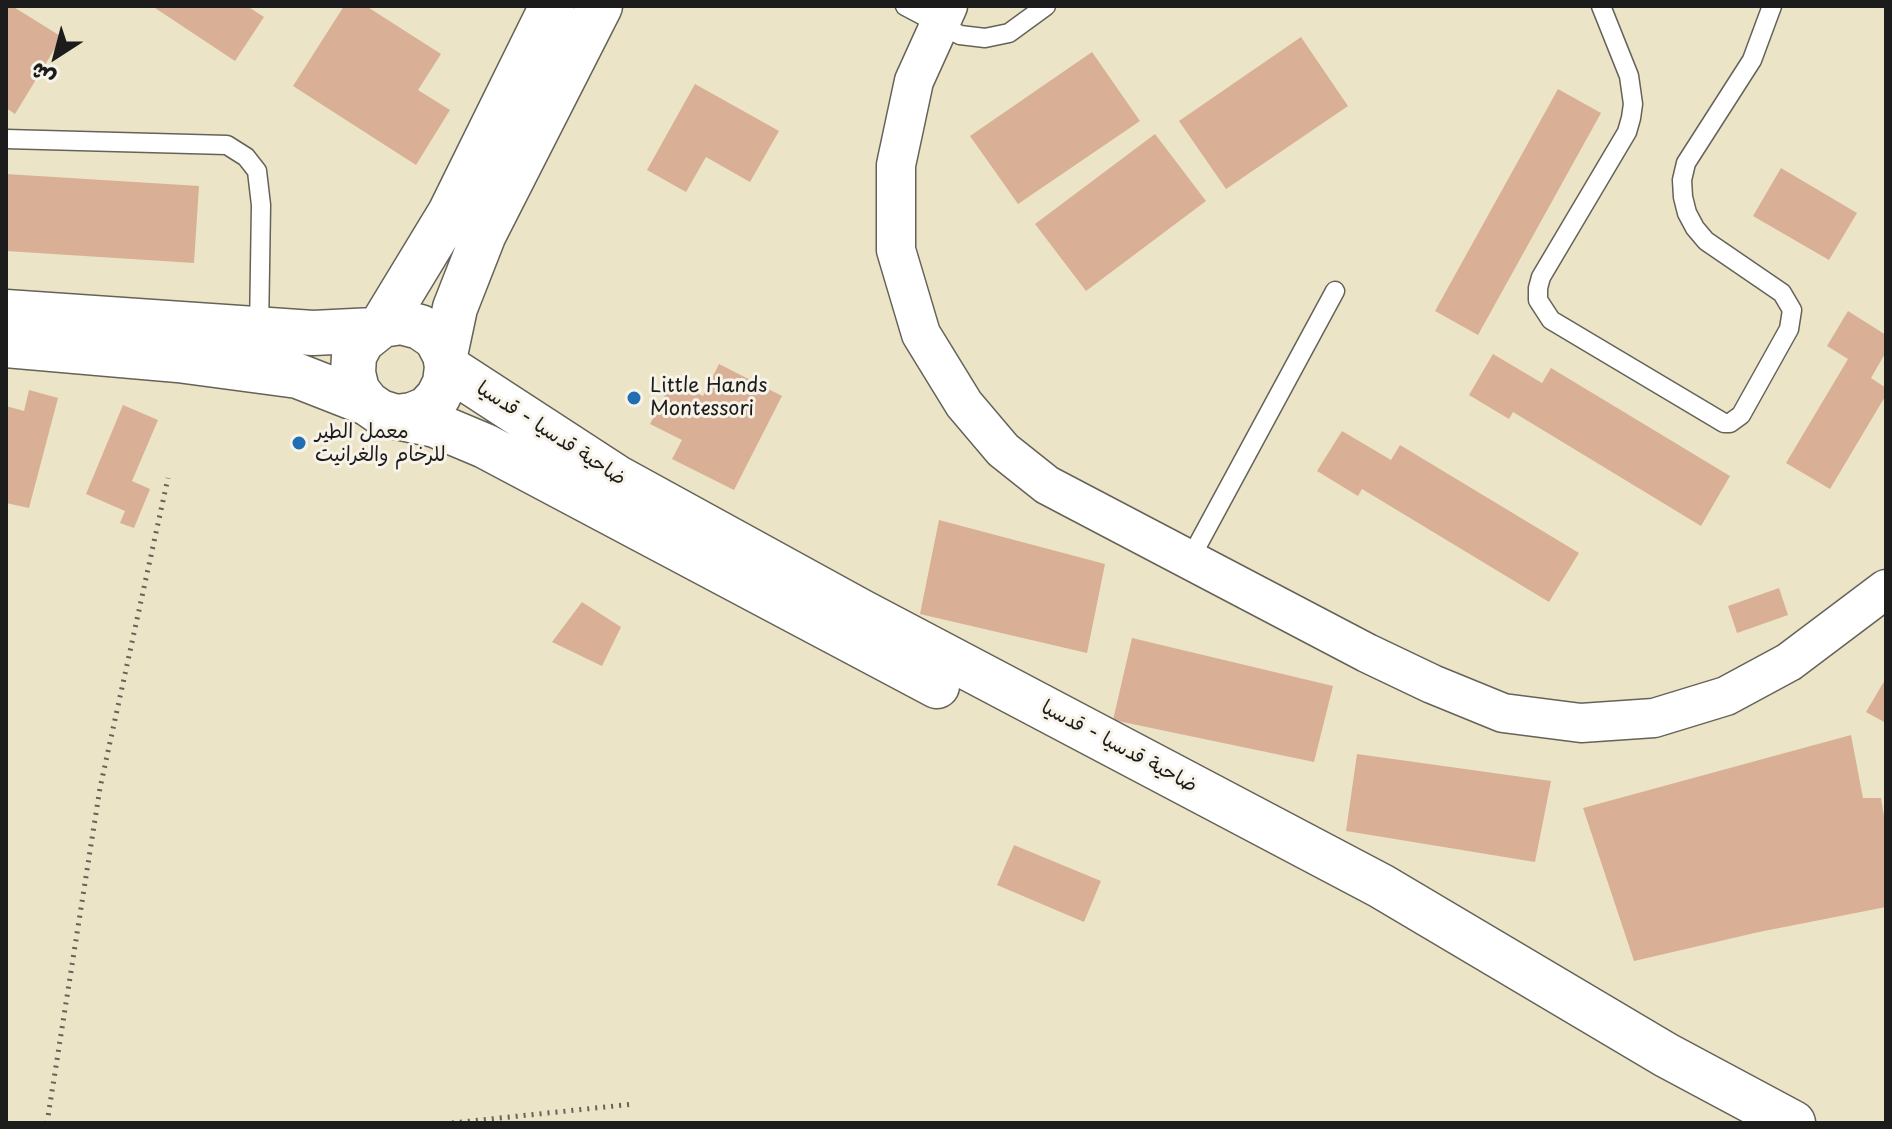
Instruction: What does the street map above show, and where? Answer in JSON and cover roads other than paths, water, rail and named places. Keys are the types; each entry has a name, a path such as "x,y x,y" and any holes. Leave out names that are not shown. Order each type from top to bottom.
{"main road":[{"path":"552,6 450,213 378,328 362,341 354,356 353,373 357,390 382,410 412,415 427,409 438,397 445,383 455,308 484,234 600,6"},
{"path":"6,312 313,333 378,328 401,322 420,327 436,338 446,361"},
{"name":"ضاحية قدسيا - قدسيا","path":"6,345 178,360 298,376 485,446 1367,910 1733,1123"},
{"name":"ضاحية قدسيا - قدسيا","path":"446,361 616,477 860,611 1381,886 1666,1055 1793,1123"}],"street":[{"path":"943,16 914,81 896,165 896,250 921,334 964,404 1003,450 1047,485 1432,684 1503,713 1581,723 1654,718 1726,696 1789,662 1886,589"}],"lane":[{"path":"905,6 943,16 960,35 985,38 1009,33 1046,6"},
{"path":"1601,6 1629,76 1633,104 1631,118 1627,132 1541,277 1538,300 1551,320 1724,423 1730,423 1741,415 1789,329 1792,310 1782,293 1706,241 1687,213 1682,180 1686,163 1752,60 1765,32 1772,6"},
{"path":"6,139 227,145 246,157 257,171 261,205 259,330"},
{"path":"1190,559 1335,291"}],"place":[{"name":"Little Hands Montessori","path":"634,398"},
{"name":"معمل الطير للرخام والغرانيت","path":"299,443"}]}
